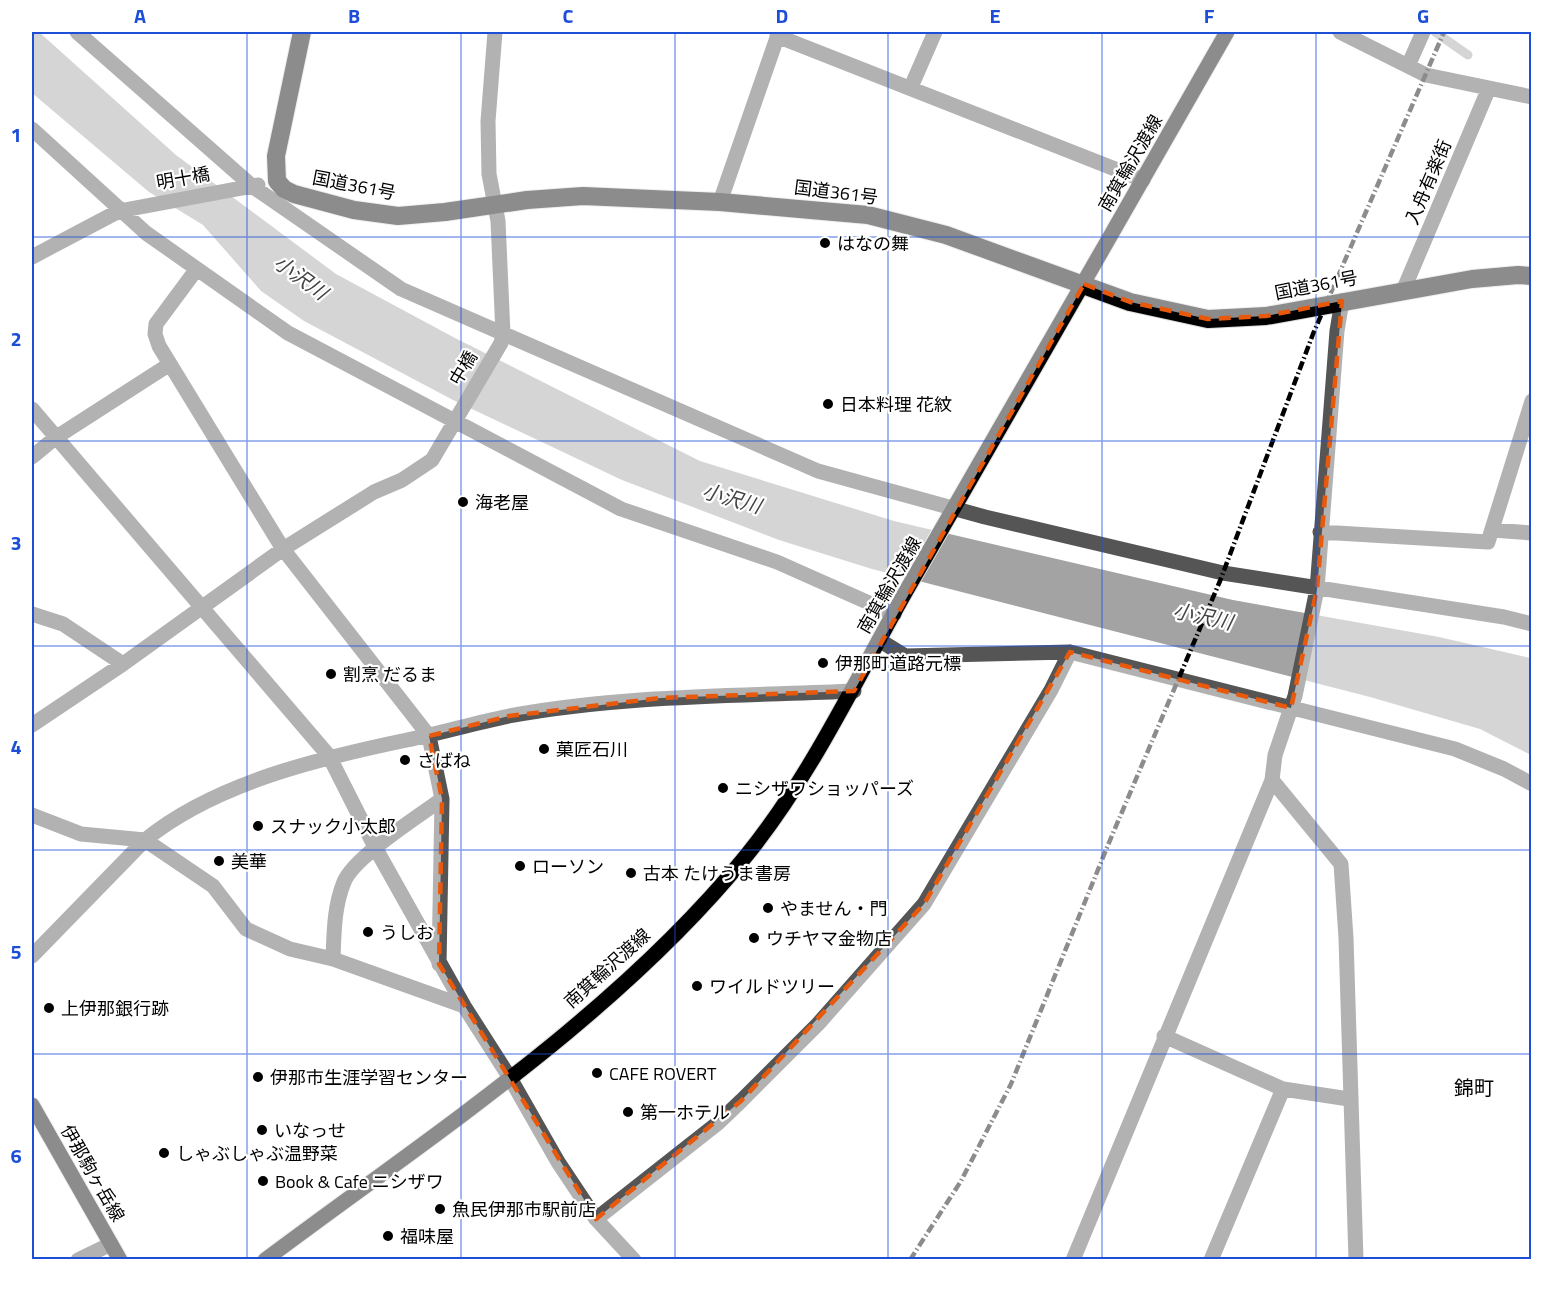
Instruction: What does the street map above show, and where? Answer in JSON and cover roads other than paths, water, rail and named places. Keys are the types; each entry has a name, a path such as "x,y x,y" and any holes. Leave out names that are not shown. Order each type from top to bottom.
{"highway":[{"path":"277,181 276,156 302,32"},
{"name":"国道361号","path":"277,181 284,189 294,194 354,210 398,216 583,196 720,202 868,215 946,236 1130,302 1208,319 1266,316 1472,279 1532,276"}],"main road":[{"name":"南箕輪沢渡線","path":"272,1257 510,1078 619,986 700,909 747,855 791,794 854,691 905,593 1227,32"},
{"name":"伊那駒ヶ岳線","path":"32,1105 120,1260"}],"street":[{"path":"77,32 252,186 401,289 502,338 818,471 951,515 1316,593 1504,617 1532,624"},
{"path":"495,32 488,121 489,174 495,205 502,338"},
{"path":"911,87 935,32"},
{"path":"1340,32 1426,75 1532,97"},
{"path":"1408,66 1424,32"},
{"path":"720,202 778,34 1143,180"},
{"name":"入舟有楽街","path":"1403,291 1489,88"},
{"path":"32,129 119,211 196,270 288,333 457,418 621,509 777,562 894,614"},
{"name":"明十橋","path":"32,257 119,211 277,181"},
{"path":"196,270 156,324 155,334 170,364 283,549 429,736 442,799 439,964"},
{"path":"1073,1260 1272,780 1275,755 1293,702 1316,593 1337,331 1342,301"},
{"name":"中橋","path":"32,725 123,664 283,549 374,492 402,480 432,460 502,338"},
{"path":"32,457 55,438 170,364"},
{"path":"1320,532 1488,542 1532,401"},
{"path":"32,409 329,756 376,849 439,964 510,1078 558,1162 596,1219 634,1260"},
{"path":"1491,530 1532,533"},
{"path":"32,614 63,624 123,664"},
{"path":"879,640 905,656 1070,652 1293,702 1455,749 1504,769 1532,784"},
{"path":"596,1219 718,1123 741,1101 818,1024 924,904 1051,690 1070,652"},
{"path":"32,956 145,840 163,826 228,792 329,756 429,736 509,716 660,698 854,691"},
{"path":"1272,780 1341,864 1347,938 1349,1099 1356,1260"},
{"path":"333,959 335,918 344,879 355,864 442,799"},
{"path":"32,815 81,834 145,840 213,886 246,929 290,949 333,959 464,1005"},
{"path":"1164,1036 1283,1089 1349,1099"},
{"path":"1212,1260 1283,1089"},
{"path":"78,1260 111,1244"}],"water":[{"name":"小沢川","path":"32,32 39,32 176,155 336,274 455,338 700,461 894,521 1233,600 1439,637 1530,658 1531,755 1480,729 1370,697 872,569 779,540 622,480 453,400 304,321 261,291 203,225 149,192 32,93"}],"waterway":[{"path":"1435,32 1468,55"}],"railway":[{"path":"910,1260 961,1181 1011,1084 1108,845 1220,581 1313,334 1444,32"}],"place":[{"name":"はなの舞","path":"825,243"},
{"name":"日本料理 花紋","path":"828,404"},
{"name":"海老屋","path":"463,502"},
{"name":"伊那町道路元標","path":"823,663"},
{"name":"割烹 だるま","path":"331,674"},
{"name":"菓匠石川","path":"544,749"},
{"name":"さばね","path":"405,760"},
{"name":"ニシザワショッパーズ","path":"723,788"},
{"name":"スナック小太郎","path":"258,826"},
{"name":"美華","path":"219,861"},
{"name":"ローソン","path":"520,866"},
{"name":"古本 たけうま書房","path":"631,873"},
{"name":"やません・門","path":"768,908"},
{"name":"うしお","path":"368,932"},
{"name":"ウチヤマ金物店","path":"754,938"},
{"name":"ワイルドツリー","path":"697,986"},
{"name":"上伊那銀行跡","path":"49,1008"},
{"name":"CAFE ROVERT","path":"597,1073"},
{"name":"伊那市生涯学習センター","path":"258,1077"},
{"name":"第一ホテル","path":"628,1112"},
{"name":"いなっせ","path":"262,1130"},
{"name":"しゃぶしゃぶ温野菜","path":"164,1153"},
{"name":"Book & Cafe ニシザワ","path":"263,1181"},
{"name":"魚民伊那市駅前店","path":"440,1209"},
{"name":"福味屋","path":"388,1236"}],"district":[{"name":"錦町","path":"1474,1087"}]}
